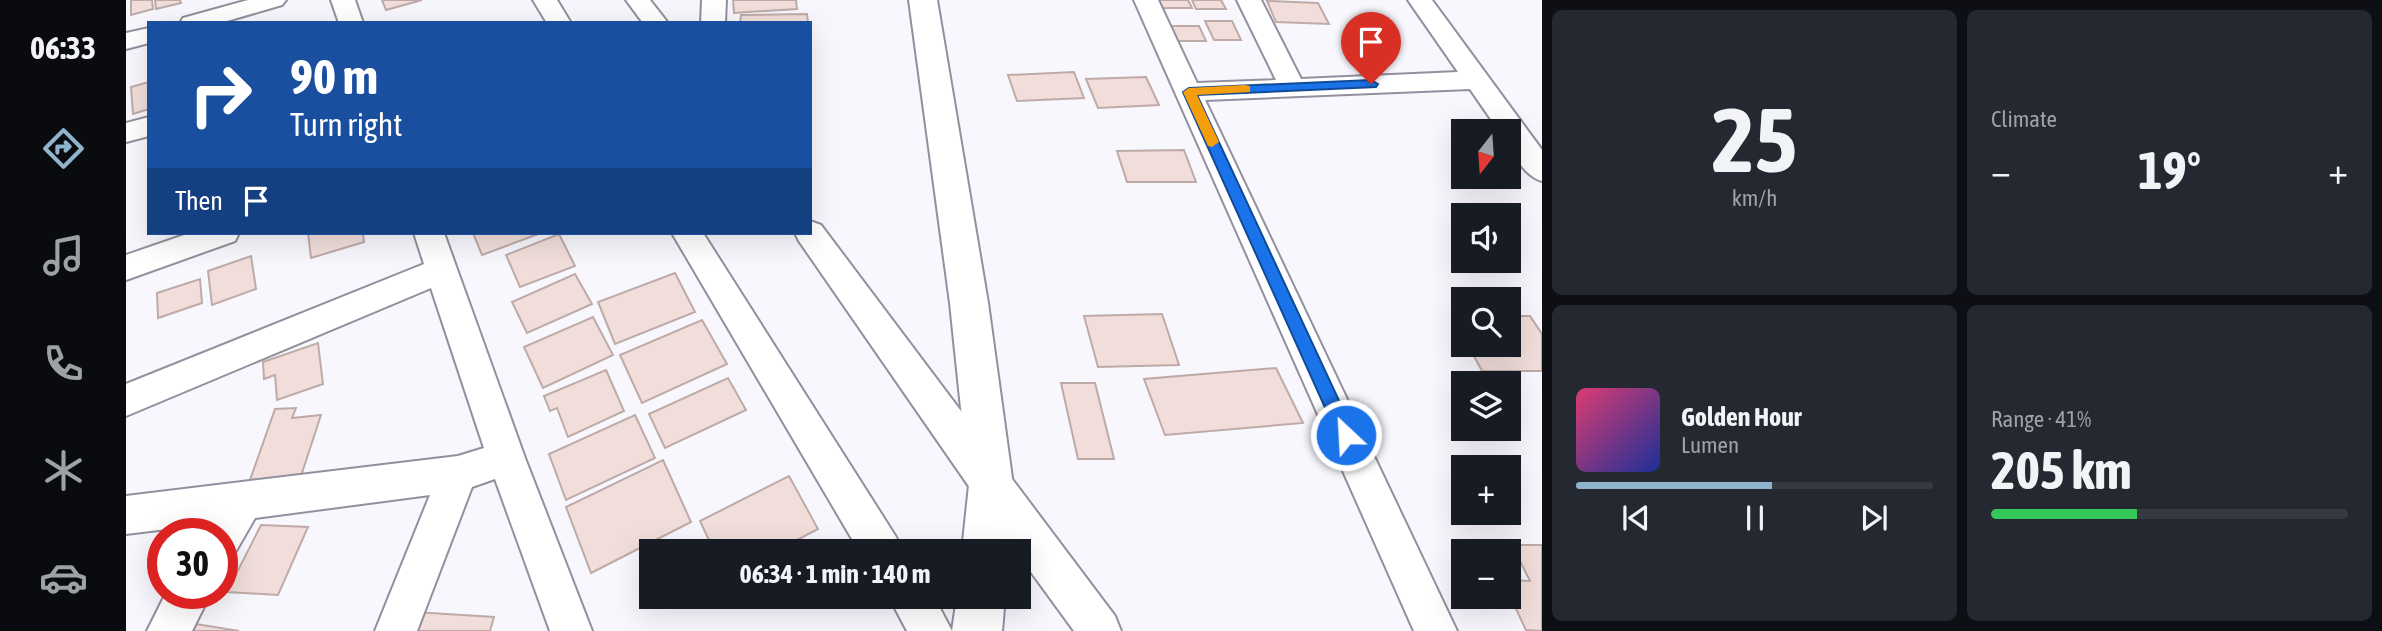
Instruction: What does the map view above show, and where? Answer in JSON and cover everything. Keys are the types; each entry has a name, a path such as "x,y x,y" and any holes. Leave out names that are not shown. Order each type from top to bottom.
{"main road":[{"path":"923,0 969,303 991,485 986,539"},
{"path":"977,631 980,609"}],"street":[{"path":"199,21 274,0"},
{"path":"343,0 350,21"},
{"path":"545,0 558,21"},
{"path":"638,0 654,21"},
{"path":"713,0 713,21"},
{"path":"1146,0 1436,631"},
{"path":"1249,0 1292,86"},
{"path":"1420,0 1542,171"},
{"path":"126,41 147,36"},
{"path":"1189,92 1478,80"},
{"path":"126,133 147,127"},
{"path":"126,268 218,235"},
{"path":"430,235 506,458 571,631"},
{"path":"689,235 875,539"},
{"path":"811,235 991,485 1100,631"},
{"path":"126,400 441,270"},
{"path":"126,514 458,474 506,458"},
{"path":"396,631 458,474"},
{"path":"233,518 243,501"},
{"path":"168,631 181,609"},
{"path":"917,609 931,631"}],"building":[{"path":"131,0 152,0 153,9 131,15"},
{"path":"155,0 180,0 181,3 156,9"},
{"path":"382,0 422,0 386,10"},
{"path":"733,0 796,0 797,9 734,13"},
{"path":"1155,0 1188,0 1192,8 1159,8"},
{"path":"1192,0 1221,0 1226,9 1196,9"},
{"path":"1267,1 1318,3 1329,24 1276,22"},
{"path":"807,14 808,21 740,21 741,15"},
{"path":"1205,21 1232,21 1241,40 1214,40"},
{"path":"1169,26 1199,26 1206,41 1176,41"},
{"path":"1074,72 1084,98 1017,101 1008,75"},
{"path":"1146,77 1159,105 1098,108 1086,79"},
{"path":"147,83 147,110 133,114 131,87"},
{"path":"1184,150 1196,182 1127,182 1117,151"},
{"path":"308,235 363,235 364,242 311,258"},
{"path":"474,235 536,235 482,255"},
{"path":"560,235 575,266 520,287 506,255"},
{"path":"251,256 256,289 212,305 208,271"},
{"path":"675,273 695,312 615,344 598,302"},
{"path":"575,274 592,304 527,333 512,302"},
{"path":"200,279 202,303 158,318 157,293"},
{"path":"1162,314 1179,365 1098,367 1084,316"},
{"path":"1521,316 1530,316 1542,334 1542,371 1482,371 1474,357 1521,357"},
{"path":"593,317 613,355 543,388 524,347"},
{"path":"702,320 727,364 642,403 620,355"},
{"path":"318,343 323,384 277,400 275,375 264,379 263,362"},
{"path":"1276,368 1303,423 1165,435 1144,379"},
{"path":"606,370 624,411 568,437 557,408 550,411 544,396"},
{"path":"728,378 746,410 665,448 649,414"},
{"path":"1061,383 1095,383 1114,459 1078,459"},
{"path":"296,408 292,418 321,415 301,476 250,480 275,409"},
{"path":"635,415 655,458 566,500 549,454"},
{"path":"663,460 691,522 658,539 639,539 639,549 591,573 566,507"},
{"path":"789,476 818,529 799,539 708,539 700,521"},
{"path":"261,525 308,527 278,595 238,593 238,570"},
{"path":"1521,545 1542,545 1542,631 1526,630 1516,609 1521,609 1521,581 1530,581 1521,563"},
{"path":"414,612 494,617 490,631 406,631"},
{"path":"196,624 239,631 192,631"}],"slow traffic":[{"path":"1212,142 1189,92 1245,89"}],"route":[{"path":"1346,435 1189,92 1371,84"}]}
